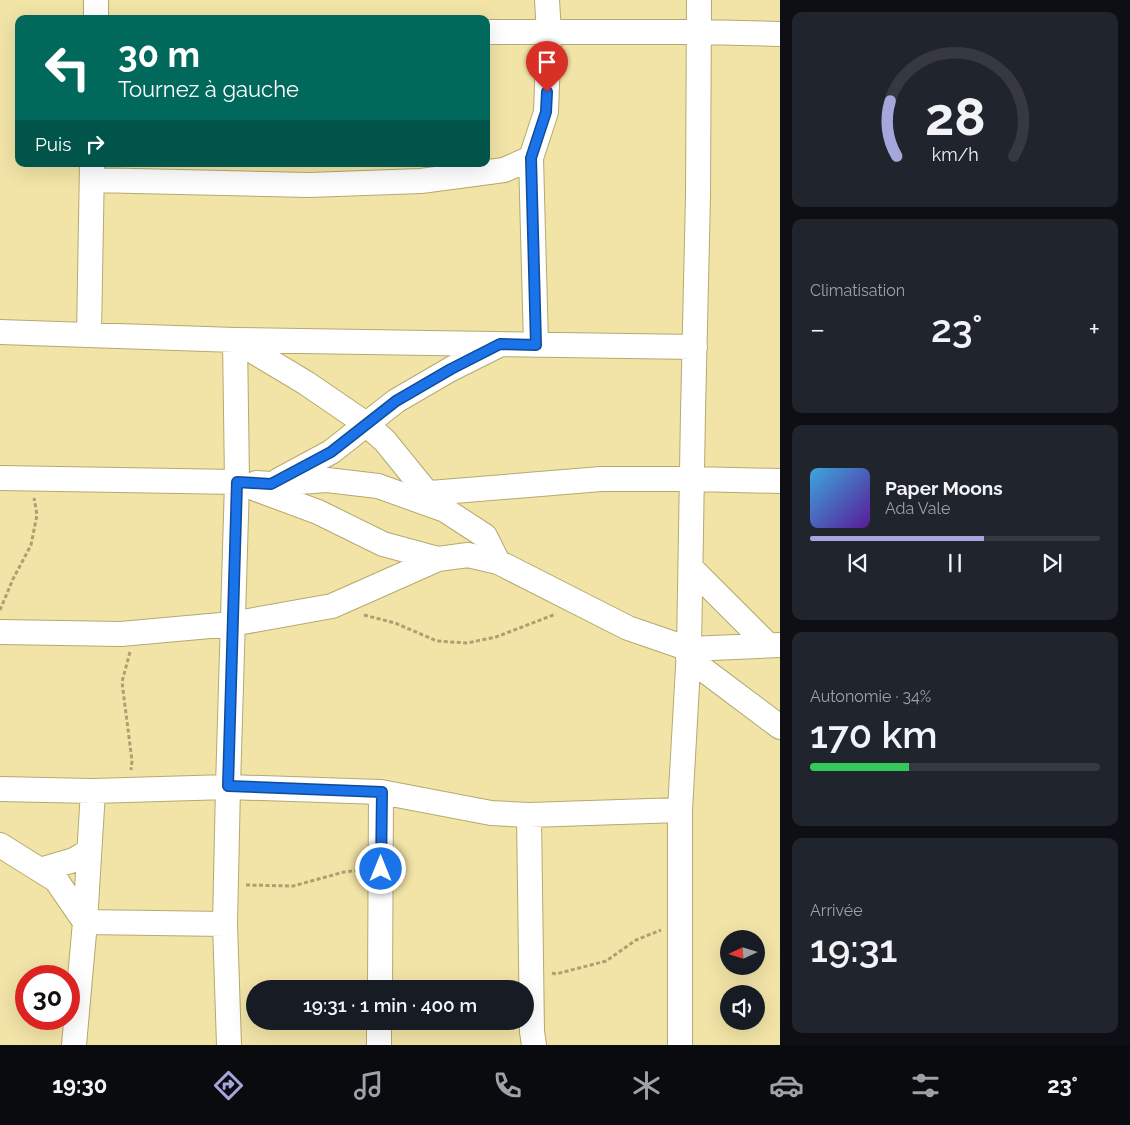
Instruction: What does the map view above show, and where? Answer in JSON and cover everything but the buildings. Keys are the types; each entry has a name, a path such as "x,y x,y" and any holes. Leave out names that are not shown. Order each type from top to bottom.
{"street":[{"path":"96,0 96,15"},
{"path":"536,345 531,158 546,112 549,33 547,0"},
{"path":"680,1045 680,810 689,653 691,568 698,206 699,0"},
{"path":"490,32 780,34"},
{"path":"89,335 92,172 309,185 421,181 504,170 531,158"},
{"path":"0,332 235,340 536,345 604,344 695,347"},
{"path":"235,340 306,383 366,424 385,441 416,495"},
{"path":"229,1045 226,881 237,482 235,340"},
{"path":"271,484 331,452 396,401 451,369 500,344"},
{"path":"0,478 271,484 327,480 378,486 416,495 445,510 485,536 498,562"},
{"path":"416,495 601,479 780,481"},
{"path":"237,482 318,512 383,544 438,559"},
{"path":"0,632 133,633 232,624 332,606 438,559 468,555 498,562 628,628 689,653 780,727"},
{"path":"691,568 774,645"},
{"path":"689,653 774,645"},
{"path":"0,789 92,791 228,786 382,792 491,813 529,815 680,810"},
{"path":"74,1045 85,922 92,791"},
{"path":"380,980 382,792"},
{"path":"529,815 534,1045"},
{"path":"1,842 56,880 85,922"},
{"path":"40,870 74,860 89,851"},
{"path":"85,922 226,924"},
{"path":"379,1045 380,1030"}],"path":[{"path":"0,610 13,579 31,545 37,515 31,478"},
{"path":"332,606 395,623 437,641 467,643 496,637 583,605"},
{"path":"128,790 132,761 122,682 133,633"},
{"path":"226,881 253,886 294,886 344,872 381,869"},
{"path":"531,969 556,974 606,961 636,940 680,923"}],"route":[{"path":"381,869 382,792 228,786 237,482 271,484 331,452 396,401 451,369 500,344 536,345 531,158 546,112 547,92"}]}
